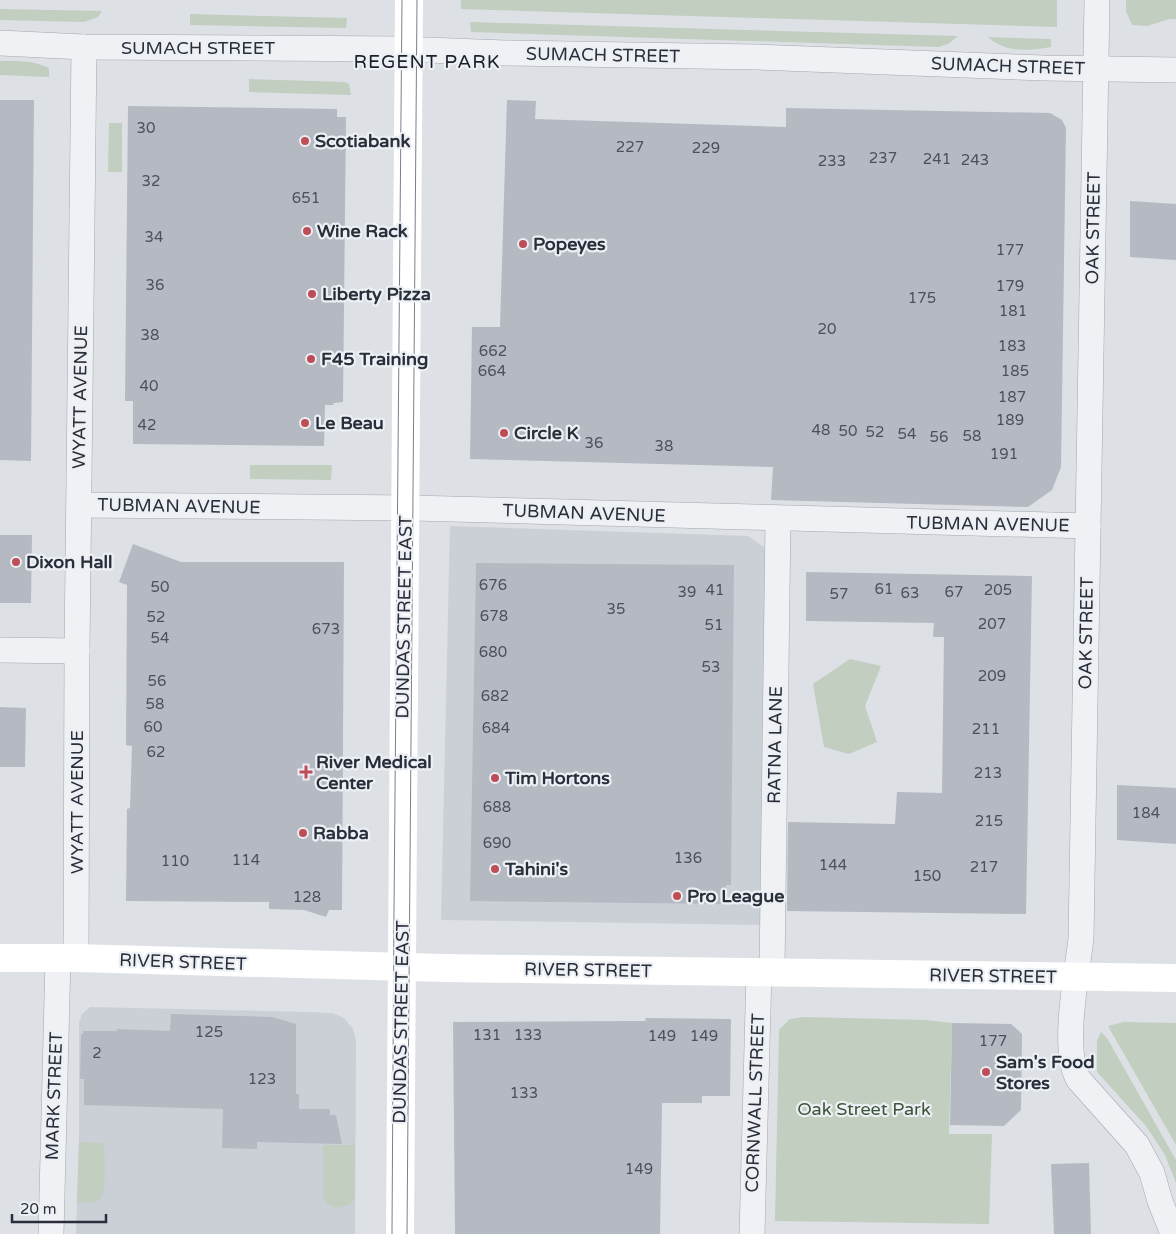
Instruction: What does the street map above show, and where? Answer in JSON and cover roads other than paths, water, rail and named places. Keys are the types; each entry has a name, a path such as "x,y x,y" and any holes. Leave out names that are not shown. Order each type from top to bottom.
{"street":[{"name":"DUNDAS STREET EAST","path":"400,1234 409,0"},
{"name":"OAK STREET","path":"1097,0 1081,939 1072,1022 1071,1055 1077,1076 1138,1145 1152,1173 1160,1201 1173,1234"},
{"name":"SUMACH STREET","path":"0,43 84,47 408,50 514,54 767,58 1176,70"},
{"name":"WYATT AVENUE","path":"67,958 77,651 84,47"},
{"name":"TUBMAN AVENUE","path":"79,505 405,508 1088,526"},
{"name":"RATNA LANE","path":"765,972 776,692 778,519"},
{"path":"0,650 77,651"},
{"name":"RIVER STREET","path":"0,958 67,958 401,967 1176,978"},
{"name":"MARK STREET","path":"51,1234 67,958"},
{"name":"CORNWALL STREET","path":"752,1234 765,972"}],"tram line":[{"path":"392,1234 402,0"},
{"path":"407,1234 417,0"}],"place":[{"name":"Scotiabank","path":"305,141"},
{"name":"Wine Rack","path":"307,231"},
{"name":"Popeyes","path":"523,244"},
{"name":"Liberty Pizza","path":"312,294"},
{"name":"F45 Training","path":"311,359"},
{"name":"Le Beau","path":"305,423"},
{"name":"Circle K","path":"504,433"},
{"name":"Dixon Hall","path":"16,562"},
{"name":"River Medical Center","path":"306,772"},
{"name":"Tim Hortons","path":"495,778"},
{"name":"Rabba","path":"303,833"},
{"name":"Tahini's","path":"495,869"},
{"name":"Pro League","path":"677,896"},
{"name":"Sam's Food Stores","path":"986,1072"}],"district":[{"name":"REGENT PARK","path":"427,62"}],"park label":[{"name":"Oak Street Park","path":"864,1109"}]}
